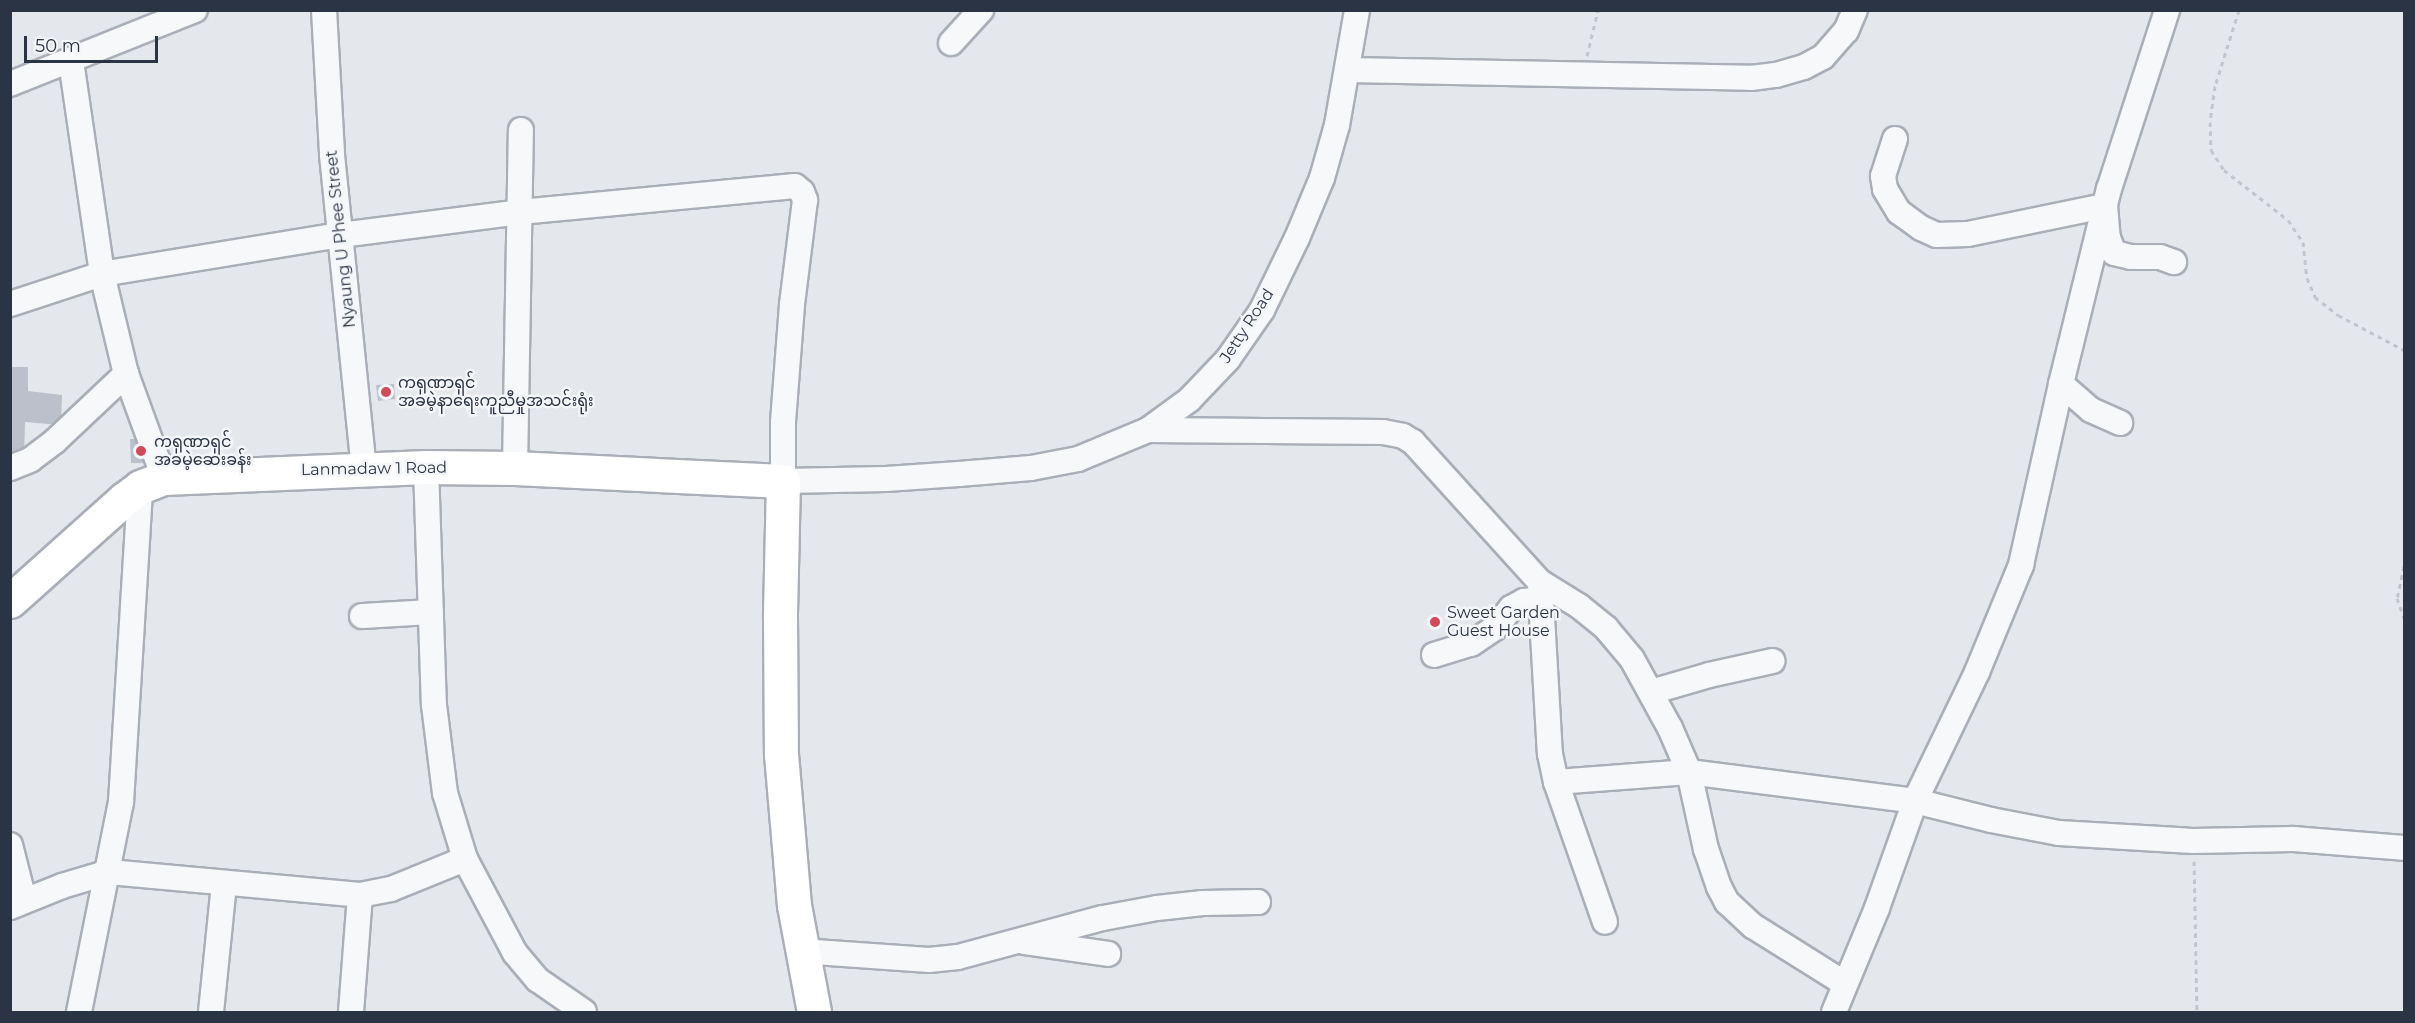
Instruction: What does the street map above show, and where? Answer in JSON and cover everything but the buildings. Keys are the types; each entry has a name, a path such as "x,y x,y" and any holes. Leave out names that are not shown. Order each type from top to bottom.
{"highway":[{"name":"Lanmadaw 1 Road","path":"152,483 364,468 426,467 515,468 783,481"},
{"path":"783,481 780,617 781,754 794,906 814,1012"},
{"path":"10,601 86,531 152,483"}],"street":[{"path":"10,84 71,62 195,10"},
{"name":"Nyaung U Phee Street","path":"324,10 332,155 364,468"},
{"path":"951,43 981,10"},
{"name":"Jetty Road","path":"783,481 886,479 1031,468 1078,459 1148,430 1189,400 1228,359 1262,310 1310,211 1337,126 1348,70 1356,10"},
{"path":"1348,70 1750,78 1776,75 1804,67 1823,57 1846,31 1855,10"},
{"path":"1834,1012 1844,982 1877,908 1915,801 1977,672 2022,565 2061,384 2105,206 2118,158 2167,10"},
{"path":"71,62 102,274 152,483 121,802 109,872 79,1012"},
{"path":"515,468 522,130"},
{"path":"1895,139 1883,176 1885,189 1899,212 1921,228 1937,235 1968,234 2105,206"},
{"path":"10,304 102,274 341,235 520,212 795,186 802,192 805,200 792,305 783,422 783,481"},
{"path":"2105,206 2108,238 2114,253 2132,258 2160,257 2174,262"},
{"path":"10,468 30,460 55,441 126,374"},
{"path":"2061,384 2091,410 2120,423"},
{"path":"1148,430 1383,432 1403,436 1413,442 1541,590 1579,606 1606,628 1632,659 1651,692 1689,772 1709,860 1727,902 1753,926 1844,982"},
{"path":"426,467 434,705 445,793 465,859 515,953 538,980 584,1012"},
{"path":"1434,655 1471,644 1495,628 1511,608 1541,590"},
{"path":"1541,590 1550,754 1556,782 1605,922"},
{"path":"362,616 431,612"},
{"path":"1651,692 1709,675 1772,661"},
{"path":"1556,782 1689,772 1915,801 1991,820 2059,833 2193,841 2293,839 2404,848"},
{"path":"10,845 17,904 109,872 224,885 360,895 391,889 465,859"},
{"path":"211,1012 224,885"},
{"path":"351,1012 360,895"},
{"path":"801,951 929,960 958,957 1014,940 1103,918 1157,908 1203,903 1258,902"},
{"path":"1014,940 1108,954"}],"path":[{"path":"1583,75 1598,10"},
{"path":"2239,10 2215,86 2210,122 2211,150 2224,170 2288,220 2303,242 2307,279 2315,297 2338,315 2404,350"},
{"path":"2404,566 2397,598 2404,618"},
{"path":"2193,841 2197,1012"}],"place":[{"name":"ကရုဏာရှင် အခမဲ့နာရေးကူညီမှုအသင်းရုံး","path":"386,392"},
{"name":"ကရုဏာရှင် အခမဲ့ဆေးခန်း","path":"141,451"},
{"name":"Sweet Garden Guest House","path":"1435,622"}]}
